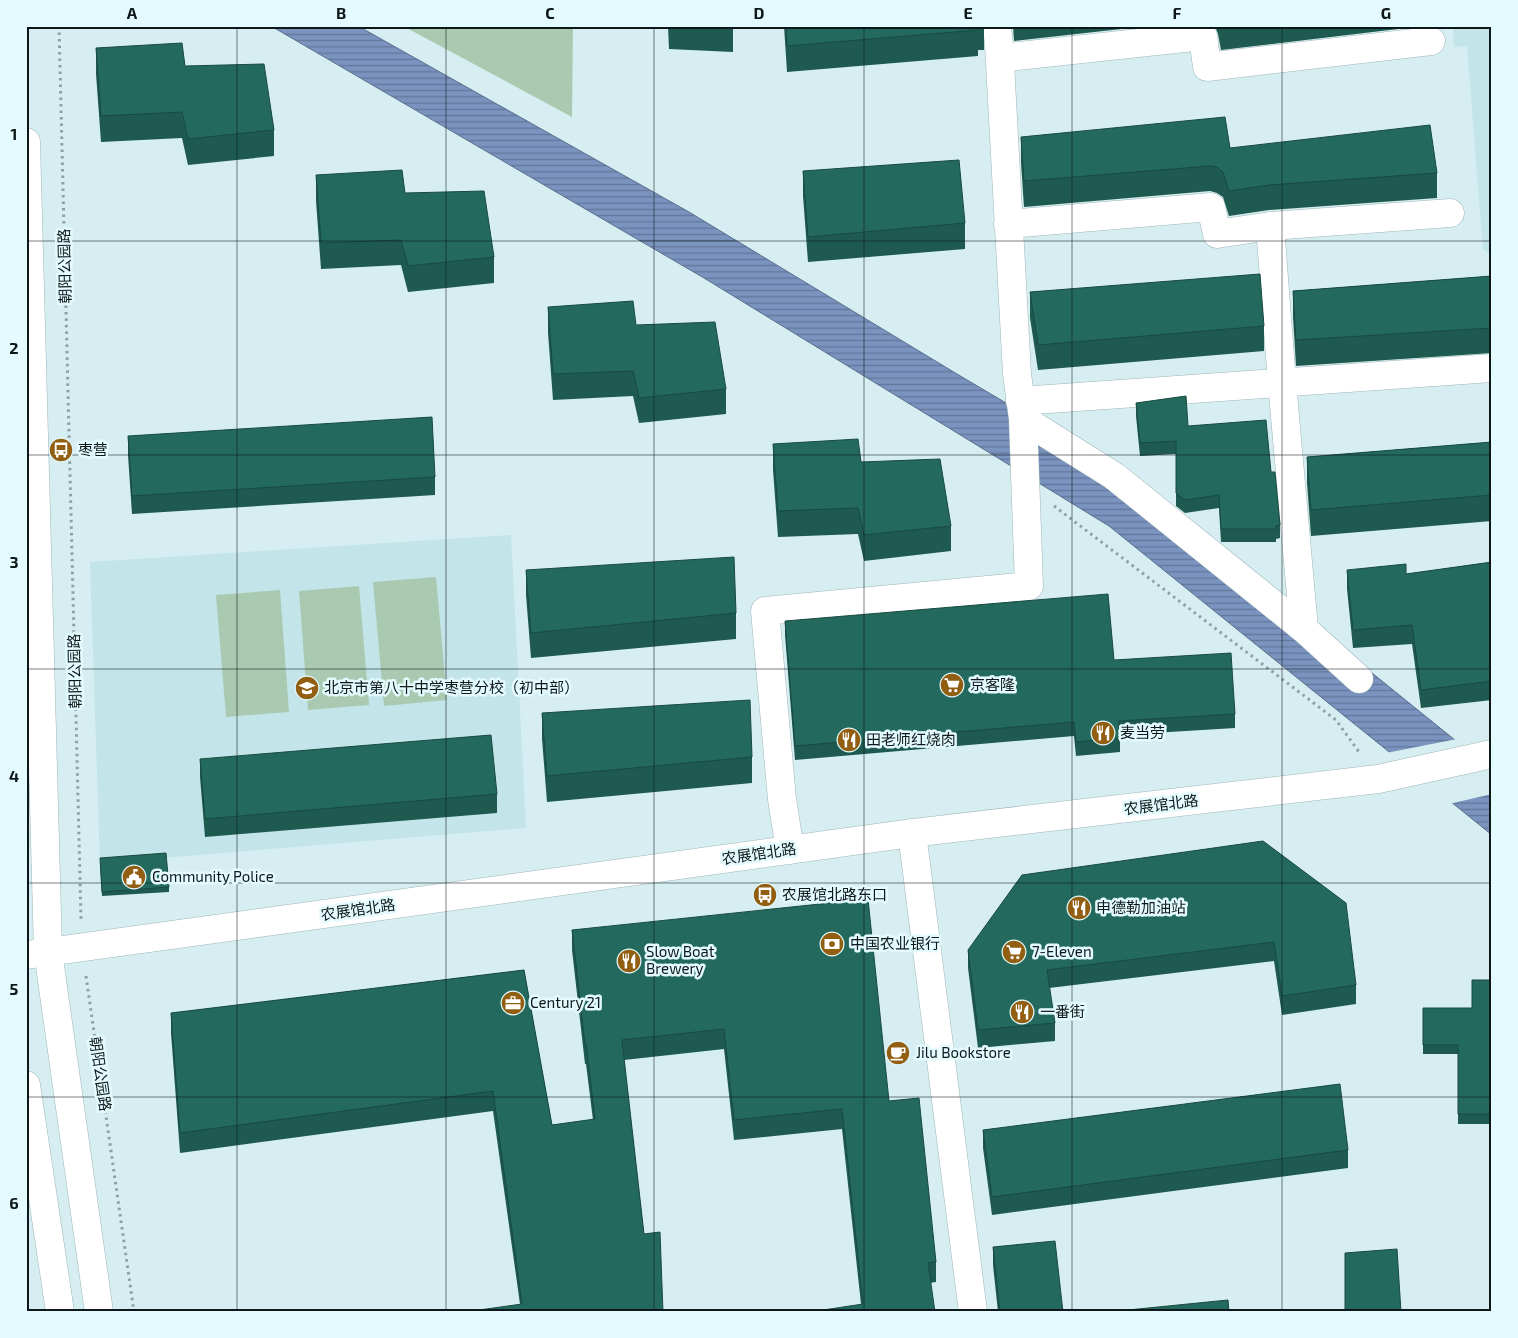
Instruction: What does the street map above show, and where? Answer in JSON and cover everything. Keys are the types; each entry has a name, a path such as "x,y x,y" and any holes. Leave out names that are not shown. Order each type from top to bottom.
{"street":[{"path":"790,850 782,799 765,610 1029,586 1021,410 1017,374 997,26"},
{"path":"1000,58 1202,36 1207,67 1431,41"},
{"path":"26,142 37,954 99,1312"},
{"path":"1008,224 1211,207 1217,234 1270,226 1450,213"},
{"path":"1270,226 1304,629"},
{"path":"1021,410 1282,382 1492,368"},
{"path":"1021,410 1114,476 1304,629 1359,680"},
{"name":"农展馆北路","path":"37,954 912,834 1388,777 1492,754"},
{"path":"912,834 973,1312"},
{"path":"26,1085 60,1312 56,1312"}],"path":[{"name":"朝阳公园路","path":"59,26 82,948 134,1312"},
{"path":"1026,510 1050,502 1336,720 1388,777"}],"shaded area":[{"path":"1453,26 1492,26 1492,254 1483,250 1467,46 1454,47"},
{"name":"北京市第八十中学枣营分校（初中部）","path":"511,535 526,828 100,863 90,562"}],"green space":[{"path":"403,26 573,26 572,117"},
{"path":"436,577 447,700 384,706 373,582"},
{"path":"359,586 369,705 308,710 299,591"},
{"path":"280,590 289,712 226,717 216,595"}],"water":[{"path":"271,26 358,26 689,212 1126,474 1492,770 1492,835 1109,526 704,278"}],"pier":[{"path":"1457,739 1492,767 1492,794 1449,804 1386,753"}],"building":[{"path":"786,26 978,26 978,30 787,46"},
{"path":"182,43 185,66 264,64 274,130 188,139 182,112 101,116 96,48"},
{"path":"1225,117 1230,148 1430,125 1437,173 1269,185 1229,191 1223,172 1217,167 1210,166 1024,181 1021,137"},
{"path":"959,160 965,223 808,237 803,171"},
{"path":"402,170 405,193 484,191 494,257 408,266 401,240 321,243 316,175"},
{"path":"1260,274 1264,326 1038,345 1030,292"},
{"path":"1492,276 1492,328 1296,340 1293,291"},
{"path":"633,301 636,325 715,322 726,389 639,398 633,371 553,374 548,307"},
{"path":"1186,396 1188,426 1266,420 1271,472 1275,472 1280,525 1276,526 1276,529 1221,529 1219,495 1185,500 1176,493 1176,441 1140,443 1136,403"},
{"path":"432,417 435,477 132,496 128,436"},
{"path":"858,439 861,462 940,459 951,526 864,535 858,508 778,511 773,444"},
{"path":"1492,442 1492,495 1311,510 1307,457"},
{"path":"734,557 736,613 531,633 526,570"},
{"path":"1492,562 1492,681 1421,690 1412,625 1353,630 1347,570 1406,564 1406,574"},
{"name":"京客隆","path":"1108,594 1114,660 1231,653 1235,714 1119,721 1120,738 1076,742 1074,722 795,746 785,621"},
{"path":"750,700 752,757 547,776 542,713"},
{"path":"491,735 497,794 205,819 200,759"},
{"path":"1263,841 1346,903 1356,985 1282,996 1274,942 1047,970 1055,1023 978,1030 968,950 1022,875"},
{"name":"Community Police","path":"166,853 169,887 102,892 100,858"},
{"path":"868,899 889,1101 919,1098 936,1262 928,1263 935,1312 810,1312 863,1304 842,1109 734,1120 724,1029 622,1040 644,1234 660,1232 663,1312 465,1312 522,1304 493,1091 180,1133 171,1013 524,970 552,1125 595,1119 572,930"},
{"path":"1472,980 1492,980 1492,1114 1458,1114 1458,1045 1423,1045 1423,1008 1472,1008"},
{"path":"1340,1084 1348,1150 992,1197 983,1130"},
{"path":"1055,1241 1063,1312 1000,1312 993,1247"},
{"path":"1397,1249 1401,1312 1344,1312 1345,1253"},
{"path":"1228,1300 1229,1312 1108,1312"}],"place":[{"name":"枣营","path":"61,450"},
{"name":"京客隆","path":"952,685"},
{"name":"北京市第八十中学枣营分校（初中部）","path":"307,688"},
{"name":"麦当劳","path":"1103,733"},
{"name":"田老师红烧肉","path":"849,740"},
{"name":"Community Police","path":"134,877"},
{"name":"农展馆北路东口","path":"765,895"},
{"name":"申德勒加油站","path":"1079,908"},
{"name":"中国农业银行","path":"832,944"},
{"name":"7-Eleven","path":"1014,952"},
{"name":"Slow Boat Brewery","path":"629,961"},
{"name":"Century 21","path":"513,1003"},
{"name":"一番街","path":"1022,1012"},
{"name":"Jilu Bookstore","path":"898,1053"}]}
